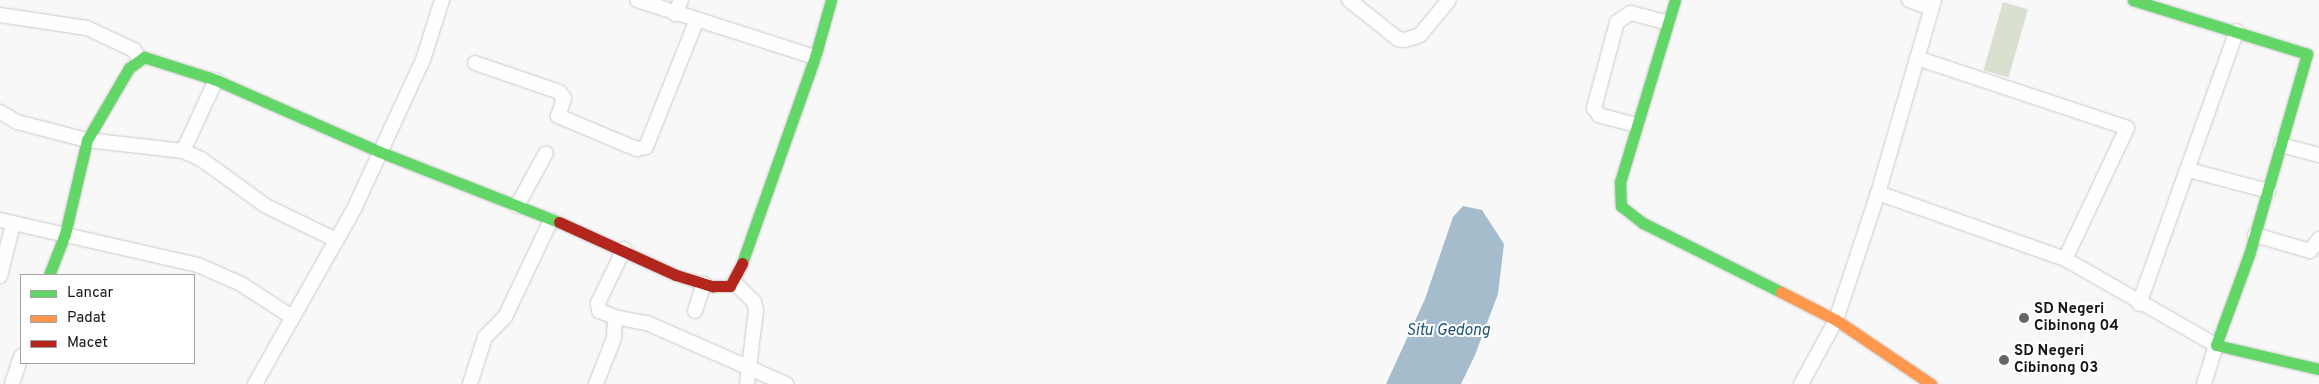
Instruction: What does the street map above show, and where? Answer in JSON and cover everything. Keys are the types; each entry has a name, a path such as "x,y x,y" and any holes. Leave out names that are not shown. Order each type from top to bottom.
{"street":[{"path":"255,384 336,240 380,152 427,51 442,0"},
{"path":"637,0 696,22 815,57"},
{"path":"675,14 681,0"},
{"path":"48,274 65,234 87,140 128,68 139,58 154,58 216,80 380,152 468,183 550,220 704,283 722,288 734,282 815,57 831,0"},
{"path":"1348,0 1405,40 1420,35 1449,0"},
{"path":"1675,0 1636,125 1618,193 1624,210 1643,224 1836,320 1931,384"},
{"path":"1801,384 1836,320 1878,193 1933,4 1909,0"},
{"path":"2142,2 2313,56 2281,145 2255,234 2204,384"},
{"path":"1636,125 1599,115 1594,108 1617,22 1630,13 1668,23"},
{"path":"0,15 87,28 134,50 139,58"},
{"path":"475,63 559,92 564,98 558,116 637,149 646,147 696,22"},
{"path":"2139,304 2189,170 2237,31"},
{"path":"1916,58 2128,128 2065,259"},
{"path":"183,151 216,80"},
{"path":"0,112 17,122 87,140 183,151 206,162 266,206 336,240"},
{"path":"2281,145 2319,155"},
{"path":"517,206 546,153"},
{"path":"2189,170 2268,192"},
{"path":"1878,193 2065,259 2139,304 2216,345 2319,369"},
{"path":"470,384 485,337 505,317 550,220"},
{"path":"0,276 7,222 214,270 292,317"},
{"path":"2255,234 2310,251 2319,239"},
{"path":"624,249 598,303 599,311 615,317 647,323 750,370 786,384"},
{"path":"734,282 754,302 756,310 747,384"},
{"path":"695,311 704,283"},
{"path":"596,384 614,338 615,317"},
{"path":"13,384 20,360"}],"green space":[{"path":"2003,2 2028,9 2008,77 1983,70"}],"water":[{"name":"Situ Gedong","path":"1463,206 1482,210 1504,244 1498,294 1475,355 1461,384 1386,384 1425,299 1453,217"}],"traffic: fast":[{"path":"742,263 815,57 831,0"},
{"path":"1675,0 1620,182 1621,206 1643,223 1781,292"},
{"path":"2133,0 2307,54 2250,252 2216,345 2319,369"},
{"path":"49,274 65,234 87,140 129,68 144,57 216,80 380,152 559,222"}],"traffic: slow":[{"path":"1781,292 1836,320 1931,384"}],"traffic: jam":[{"path":"559,222 676,275 713,286 730,286 742,263"}],"place":[{"name":"SD Negeri Cibinong 04","path":"2024,318"},
{"name":"SD Negeri Cibinong 03","path":"2004,360"}]}
